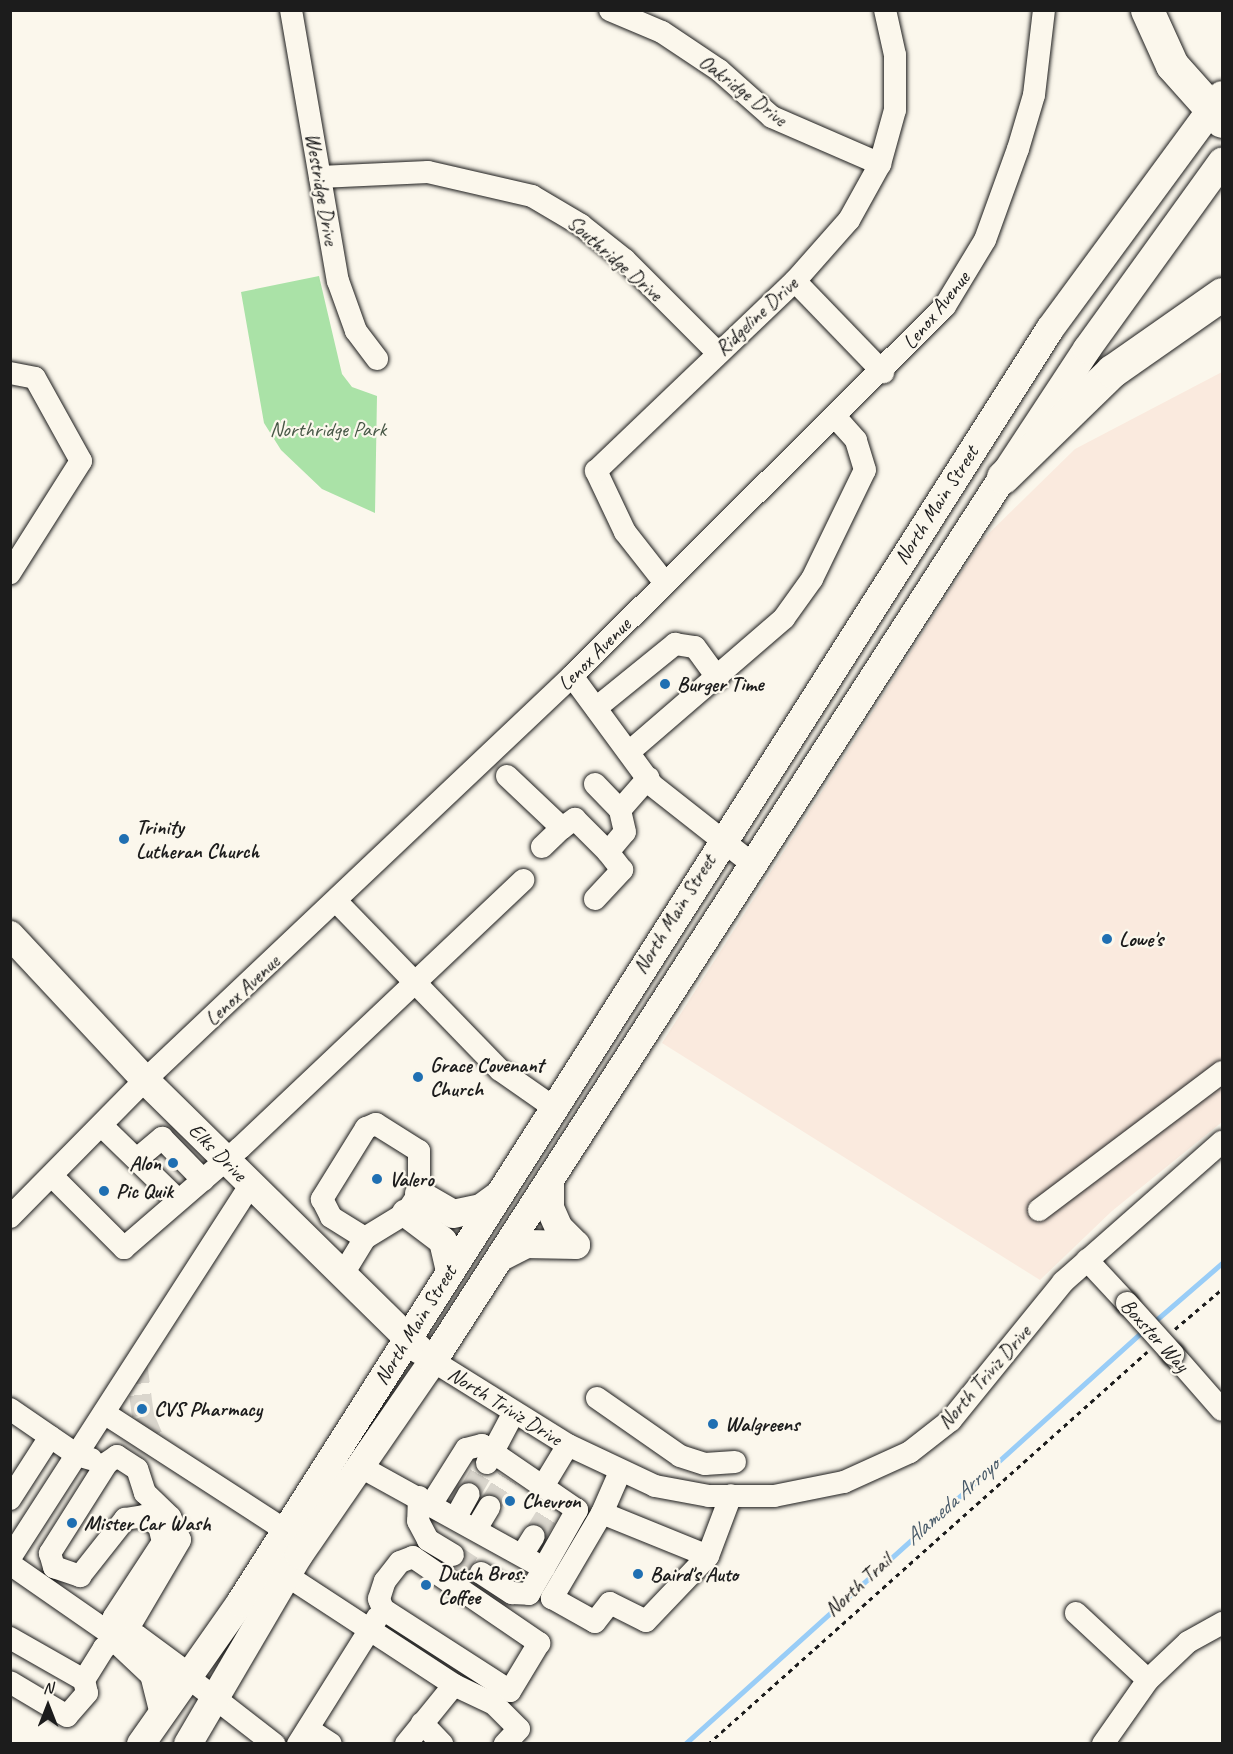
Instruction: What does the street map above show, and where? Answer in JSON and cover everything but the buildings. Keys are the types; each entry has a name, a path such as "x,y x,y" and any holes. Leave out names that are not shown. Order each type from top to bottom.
{"highway":[{"path":"1147,10 1172,64 1218,109"},
{"path":"1003,477 1112,371 1222,294"}],"main road":[{"name":"North Main Street","path":"141,1743 240,1603 279,1535 408,1339 721,838 1050,328 1218,109"},
{"name":"North Main Street","path":"188,1743 215,1703 286,1575 433,1361 501,1257 755,866 1003,477 1087,350 1222,162"},
{"name":"Elks Drive","path":"10,935 145,1080 433,1361"},
{"path":"501,1257 526,1244 576,1245 559,1228 550,1208 550,1180"},
{"path":"413,1203 453,1214 481,1208 497,1195"},
{"path":"413,1203 443,1241 450,1271"},
{"path":"115,1637 135,1638 189,1678"},
{"path":"115,1637 154,1674 163,1710"}],"street":[{"name":"Westridge Drive","path":"291,10 338,281 356,331 377,359"},
{"name":"Oakridge Drive","path":"610,10 662,32 719,70 772,117 880,164"},
{"name":"Ridgeline Drive","path":"665,583 625,532 596,471 717,352 795,281 849,220 880,164 896,91 895,55 885,10"},
{"name":"Lenox Avenue","path":"10,1217 145,1080 572,676 883,372 945,306 988,232 1034,95 1044,10"},
{"name":"Southridge Drive","path":"320,177 428,172 532,196 581,225 625,260 717,352"},
{"path":"795,281 883,372"},
{"path":"10,373 35,378 81,461 10,573"},
{"path":"629,752 718,679 784,618 812,579 860,489 865,470 856,440 836,418"},
{"path":"596,708 675,644 695,647 718,679"},
{"path":"572,676 648,778 755,866"},
{"path":"507,776 561,828"},
{"path":"620,810 648,778"},
{"path":"595,784 620,810 625,832 608,852"},
{"path":"542,847 561,828 575,819 608,852 622,870 595,898"},
{"path":"52,1176 124,1248 227,1160 417,984 523,880"},
{"path":"336,901 500,1070 553,1107"},
{"path":"1039,1210 1222,1072"},
{"path":"102,1126 178,1200"},
{"path":"343,1275 365,1238 413,1203 419,1151 388,1128 366,1128 322,1199 331,1217 365,1238"},
{"path":"137,1159 162,1138 203,1180"},
{"name":"North Triviz Drive","path":"433,1361 513,1414 568,1445 620,1472 670,1490 731,1495 808,1491 910,1452 980,1388 1087,1260 1222,1142"},
{"path":"10,1558 251,1184"},
{"name":"Boxster Way","path":"1087,1260 1166,1345 1222,1410"},
{"path":"597,1398 664,1440 688,1459 727,1463"},
{"path":"10,1409 76,1455 107,1463 124,1458 137,1469 145,1493 170,1517 180,1540 129,1627 115,1637 86,1677 87,1693 74,1713"},
{"path":"104,1413 279,1535"},
{"path":"490,1458 513,1414"},
{"path":"10,1498 50,1437"},
{"path":"453,1555 428,1540 418,1521 425,1500 466,1449 483,1445 490,1458 577,1510 530,1594 512,1593 481,1573"},
{"path":"552,1495 568,1445"},
{"path":"107,1463 50,1553 54,1567 80,1576 125,1519 144,1516 159,1526 163,1542 114,1617 115,1637"},
{"path":"361,1467 476,1529 528,1545 544,1568"},
{"path":"620,1472 602,1513 552,1598 595,1622 610,1603 646,1621 708,1556 731,1495"},
{"path":"456,1517 469,1494"},
{"path":"476,1529 489,1507"},
{"path":"602,1513 708,1556"},
{"path":"413,1557 539,1643 510,1691 383,1609 379,1599 385,1581 400,1562 413,1557"},
{"path":"10,1564 115,1637"},
{"path":"286,1575 454,1685 494,1704 519,1730 505,1743"},
{"path":"331,1743 303,1736 383,1609"},
{"path":"1076,1613 1149,1680"},
{"path":"1103,1743 1149,1680 1188,1642 1222,1623"},
{"path":"10,1630 86,1677"},
{"path":"10,1638 86,1677"},
{"path":"10,1671 74,1713"},
{"path":"189,1678 215,1703 274,1743"},
{"path":"10,1682 59,1714 74,1713"},
{"path":"406,1743 454,1685"},
{"path":"422,1723 442,1743"}],"path":[{"name":"North Trail","path":"708,1743 1166,1345 1222,1289"}],"shaded area":[{"path":"1222,372 1222,1122 1112,1211 1040,1280 662,1043 982,540 1075,449"}],"green space":[{"name":"Northridge Park","path":"319,276 342,374 352,387 377,396 375,513 322,489 281,450 264,423 241,292"}],"waterway":[{"name":"Alameda Arroyo","path":"1154,1322 1222,1263"},
{"name":"Alameda Arroyo","path":"685,1744 1143,1331"}],"tunnel":[{"path":"136,1362 143,1416 156,1446"},
{"path":"469,1494 486,1464"},
{"path":"489,1507 507,1478"},
{"path":"534,1536 552,1507"},
{"path":"453,1555 481,1573"}],"place":[{"name":"Burger Time","path":"665,684"},
{"name":"Trinity Lutheran Church","path":"124,839"},
{"name":"Lowe's","path":"1107,939"},
{"name":"Grace Covenant Church","path":"418,1077"},
{"name":"Alon","path":"173,1163"},
{"name":"Valero","path":"377,1179"},
{"name":"Pic Quik","path":"104,1191"},
{"name":"CVS Pharmacy","path":"142,1409"},
{"name":"Walgreens","path":"713,1424"},
{"name":"Chevron","path":"510,1501"},
{"name":"Mister Car Wash","path":"72,1523"},
{"name":"Baird's Auto","path":"638,1574"},
{"name":"Dutch Bros. Coffee","path":"426,1585"}]}
